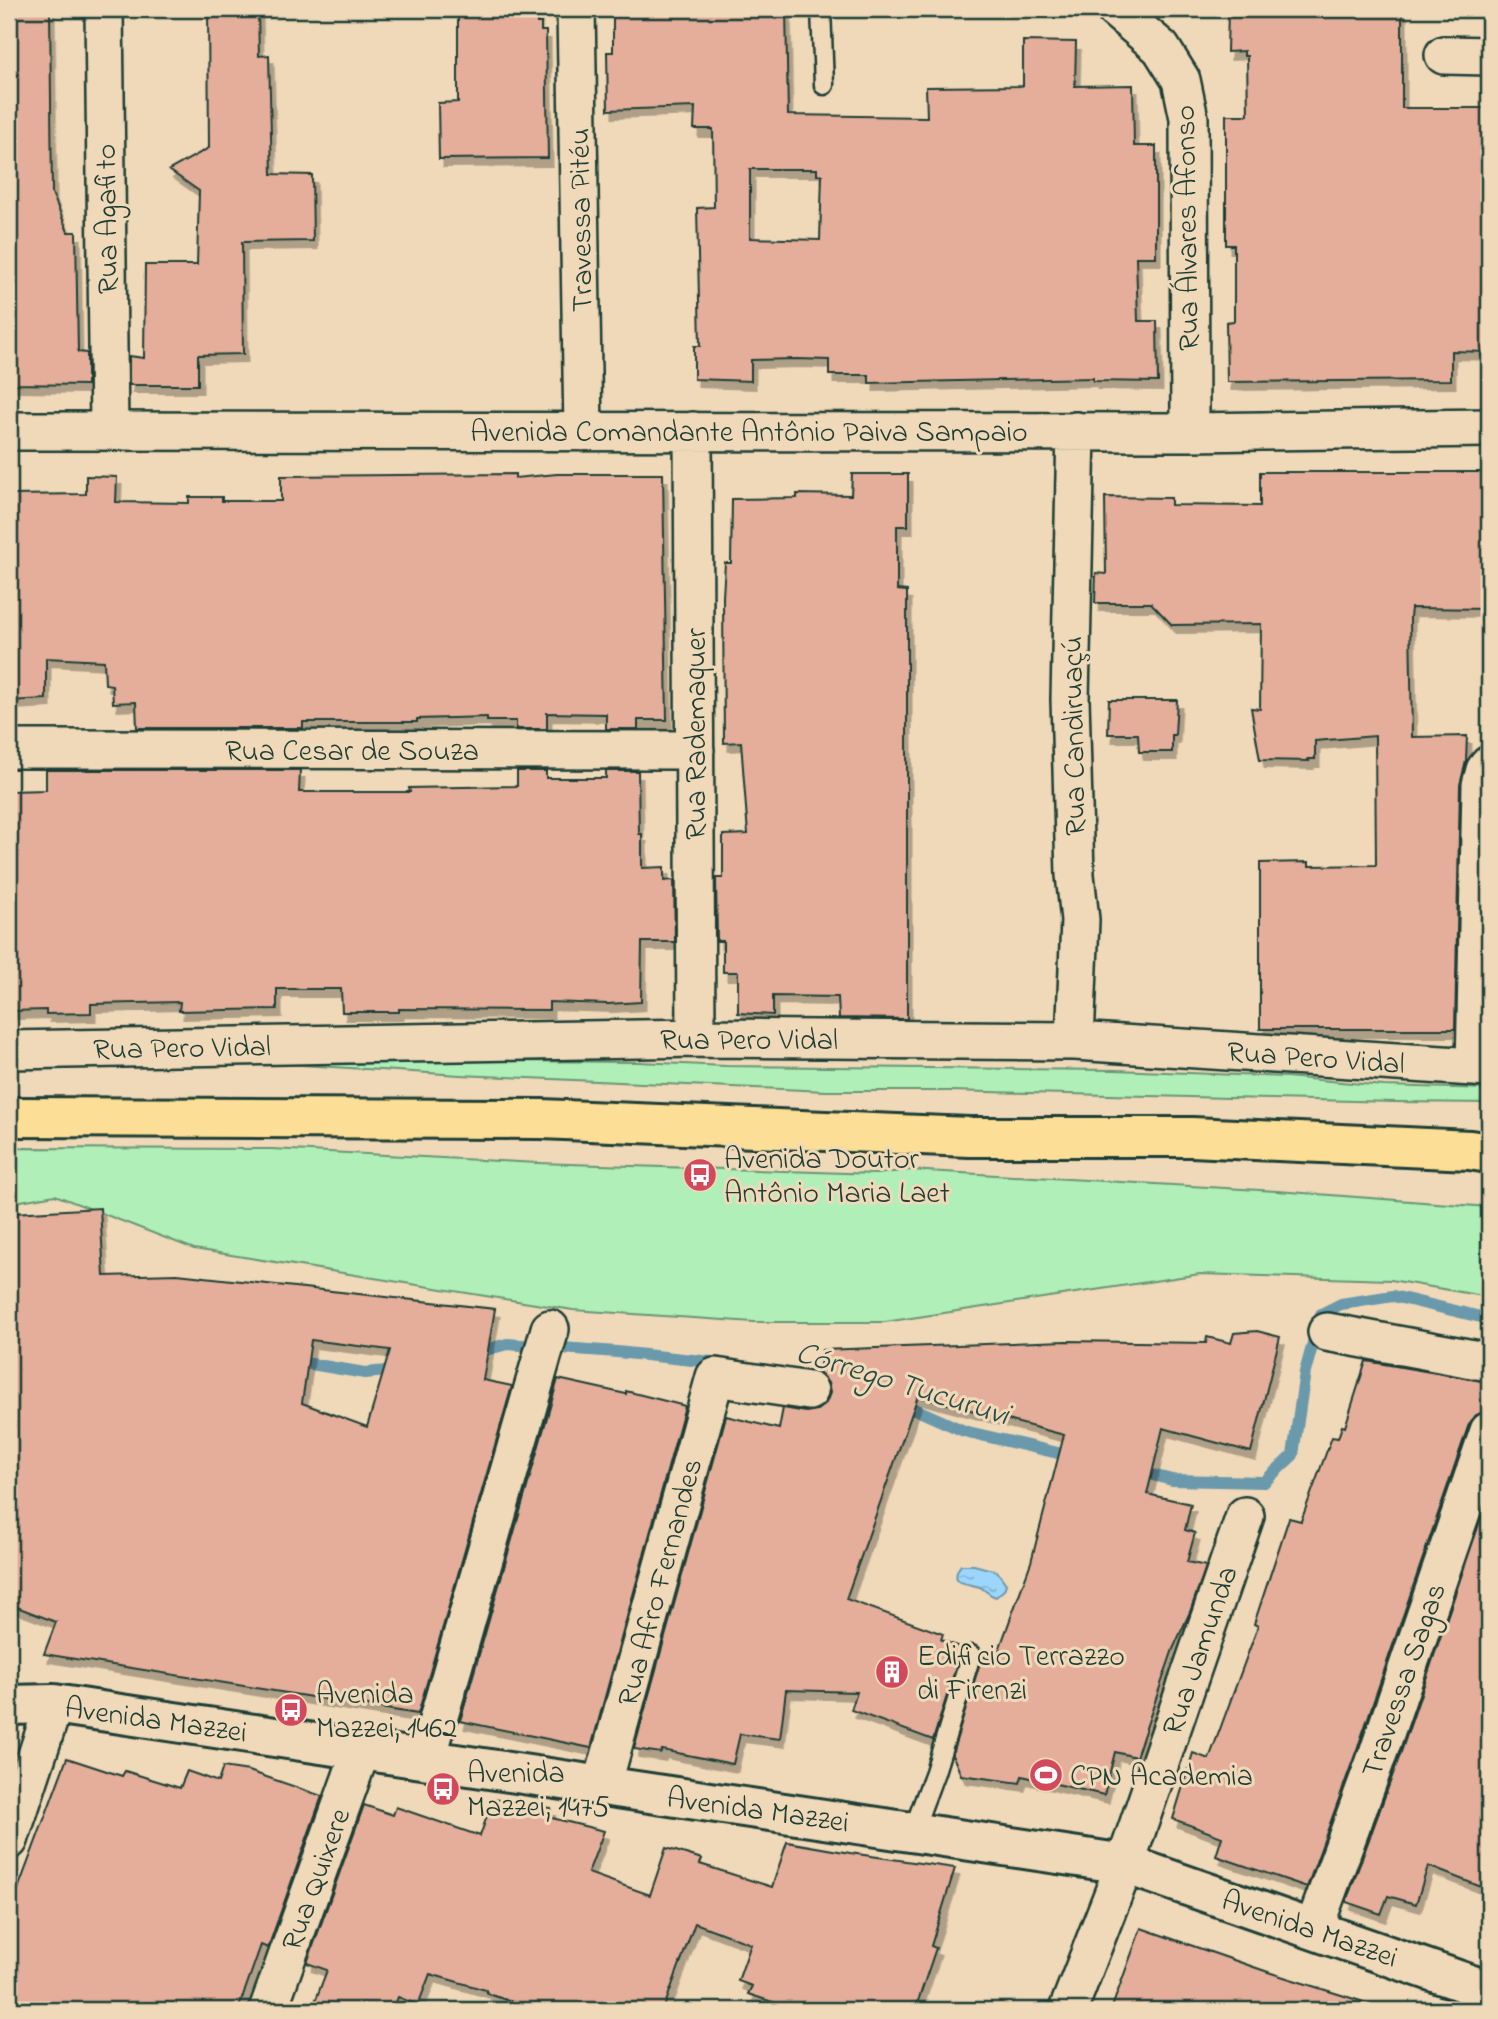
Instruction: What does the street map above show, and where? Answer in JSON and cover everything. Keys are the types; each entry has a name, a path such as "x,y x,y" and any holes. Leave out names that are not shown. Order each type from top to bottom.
{"main road":[{"path":"9,1117 541,1119 969,1137 1192,1137 1483,1150"}],"street":[{"name":"Rua Agafito","path":"104,9 109,430"},
{"name":"Travessa Pitéu","path":"576,9 583,432"},
{"name":"Rua Álvares Afonso","path":"1115,9 1161,48 1181,80 1189,118 1190,432"},
{"path":"1444,55 1489,56"},
{"name":"Avenida Comandante Antônio Paiva Sampaio","path":"9,431 1190,432 1489,428"},
{"name":"Rua Rademaquer","path":"694,431 696,1038"},
{"name":"Rua Candiruaçú","path":"1075,1041 1080,920 1070,699 1076,431"},
{"name":"Rua Cesar de Souza","path":"9,749 695,750"},
{"path":"1482,1068 1481,785 1489,765"},
{"name":"Rua Pero Vidal","path":"9,1050 696,1038 1075,1041 1482,1068"},
{"path":"427,1758 550,1329"},
{"path":"1327,1332 1489,1362"},
{"name":"Rua Afro Fernandes","path":"602,1786 715,1377 809,1391"},
{"name":"Travessa Sagas","path":"1314,1928 1381,1748 1489,1431"},
{"name":"Rua Jamunda","path":"1068,2010 1125,1864 1245,1516"},
{"path":"9,1840 54,1704"},
{"name":"Avenida Mazzei","path":"9,1705 54,1704 1125,1864 1489,1991"},
{"name":"Rua Quixere","path":"268,2010 362,1748"}],"lane":[{"path":"821,9 824,85"},
{"path":"913,1831 971,1654"}],"green space":[{"path":"131,1058 639,1062 726,1066 1116,1070 1287,1077 1384,1086 1489,1089 1489,1103 950,1091 826,1091"},
{"path":"9,1148 272,1149 538,1163 876,1174 910,1170 1277,1191 1489,1207 1489,1297 1391,1280 1200,1274 885,1322 754,1322 573,1310 194,1249 55,1195 9,1203"}],"water":[{"path":"961,1565 974,1565 997,1571 1006,1584 1004,1590 996,1597 980,1587 956,1580"}],"building":[{"path":"9,9 50,9 52,193 68,232 76,232 78,352 87,353 87,385 9,384"},
{"path":"208,9 258,9 259,56 269,55 272,174 312,175 313,241 242,242 243,354 198,355 198,385 129,385 129,356 144,358 145,265 197,265 199,191 169,170 209,148"},
{"path":"458,9 538,9 537,23 541,23 541,31 546,31 548,158 439,159 438,103 458,102"},
{"path":"613,9 786,9 788,115 927,117 926,87 1023,86 1023,41 1076,42 1075,86 1133,85 1134,146 1156,146 1156,257 1136,257 1138,321 1157,321 1158,382 1093,381 1093,378 869,383 869,375 829,375 829,360 797,359 751,360 751,381 694,379 694,346 700,346 697,208 714,207 713,129 694,129 695,107 608,110 607,52 613,52","holes":["750,169 817,169 817,175 822,175 820,240 750,238"]},
{"path":"1228,9 1402,9 1402,108 1489,108 1489,352 1451,351 1451,380 1227,382 1226,322 1234,321 1234,245 1226,245 1226,115 1248,115 1247,56 1244,56 1244,51 1227,52"},
{"path":"1260,472 1489,472 1489,609 1411,608 1410,618 1412,737 1467,736 1466,761 1460,785 1455,1029 1260,1029 1260,863 1309,862 1309,866 1376,865 1375,736 1315,741 1315,759 1308,759 1309,761 1260,760 1251,708 1260,709 1261,624 1172,625 1151,603 1095,603 1096,573 1106,574 1105,497 1171,498 1171,505 1260,506"},
{"path":"515,474 515,478 557,474 663,474 667,720 638,720 638,729 606,729 606,714 547,713 547,729 516,729 516,721 487,721 487,717 417,719 417,722 303,722 303,728 137,728 136,702 113,703 112,685 105,684 104,661 46,658 46,699 9,701 9,495 86,494 86,476 117,477 116,502 189,503 189,497 222,497 222,501 281,501 281,476"},
{"path":"852,474 908,474 908,526 897,526 897,590 907,591 907,1019 839,1018 838,997 773,996 773,1015 738,1013 738,972 723,972 723,941 717,941 716,878 723,878 723,835 748,834 741,742 724,743 723,597 725,563 731,563 732,499 797,498 797,494 851,495"},
{"path":"1109,700 1177,700 1172,752 1139,752 1138,734 1108,734"},
{"path":"46,770 300,770 299,792 410,792 409,788 517,786 517,771 546,771 546,778 606,778 606,771 638,771 642,868 664,867 664,881 674,880 675,942 642,942 641,1002 549,1002 549,1010 399,1009 399,1012 342,1012 341,989 277,989 277,1009 179,1011 180,1002 91,1004 91,1013 9,1011 9,791 46,790"},
{"path":"100,1208 104,1276 177,1274 495,1309 483,1380 512,1386 418,1714 44,1654 56,1622 9,1604 9,1287 14,1281 13,1213","holes":["311,1340 390,1350 367,1427 302,1403"]},
{"path":"1257,1331 1280,1337 1251,1452 1163,1428 1147,1494 1191,1504 1185,1530 1195,1533 1187,1562 1206,1566 1190,1612 1173,1649 1136,1757 1115,1752 1104,1795 1022,1776 1020,1783 961,1775 952,1754 982,1656 995,1661 1031,1562 1064,1435 918,1396 846,1599 943,1634 941,1640 962,1648 933,1740 851,1710 857,1692 786,1690 780,1739 740,1734 733,1764 662,1750 661,1753 634,1749 726,1416 779,1429 783,1408 806,1412 817,1410 826,1403 830,1393 828,1383 819,1373 822,1350 1066,1341 1206,1343 1207,1337 1231,1343 1234,1333"},
{"path":"1366,1361 1489,1382 1489,1411 1476,1415 1469,1424 1307,1887 1216,1856 1222,1837 1173,1819 1193,1753 1209,1759 1258,1626 1254,1624 1289,1518 1301,1521 1332,1437 1338,1438 1342,1426 1345,1427"},
{"path":"558,1379 626,1394 626,1391 685,1406 591,1748 460,1721"},
{"path":"1489,1495 1489,1890 1428,1866 1416,1904 1388,1896 1381,1914 1346,1902 1400,1755"},
{"path":"67,1758 122,1776 125,1771 180,1788 187,1771 218,1782 223,1767 249,1771 322,1796 268,1948 261,1945 238,2010 9,2010 9,1913"},
{"path":"493,1799 551,1808 548,1817 604,1831 588,1873 650,1895 666,1848 702,1859 700,1864 772,1887 787,1842 955,1868 931,1946 936,1948 915,2010 797,2010 748,1994 752,1986 738,1981 751,1944 695,1923 663,2010 538,2010 488,1994 486,1990 430,1974 418,2005 398,1997 393,2010 312,2010 327,1970 307,1963 364,1805 393,1815 396,1807 480,1836"},
{"path":"1141,1928 1367,2003 1366,2010 1111,2010"}],"waterway":[{"name":"Córrego Tucuruvi","path":"1137,1471 1172,1480 1264,1482 1293,1455 1305,1372 1321,1314 1341,1304 1393,1296 1489,1319"},
{"name":"Córrego Tucuruvi","path":"475,1353 507,1344 721,1363"},
{"name":"Córrego Tucuruvi","path":"293,1361 365,1373 399,1370"},
{"name":"Córrego Tucuruvi","path":"899,1402 964,1431 1075,1457"}],"place":[{"name":"Avenida Doutor Antônio Maria Laet","path":"700,1175"},
{"name":"Edificio Terrazzo di Firenzi","path":"892,1672"},
{"name":"Avenida Mazzei, 1462","path":"291,1710"},
{"name":"CPN Academia","path":"1046,1775"},
{"name":"Avenida Mazzei, 1475","path":"443,1789"}]}
